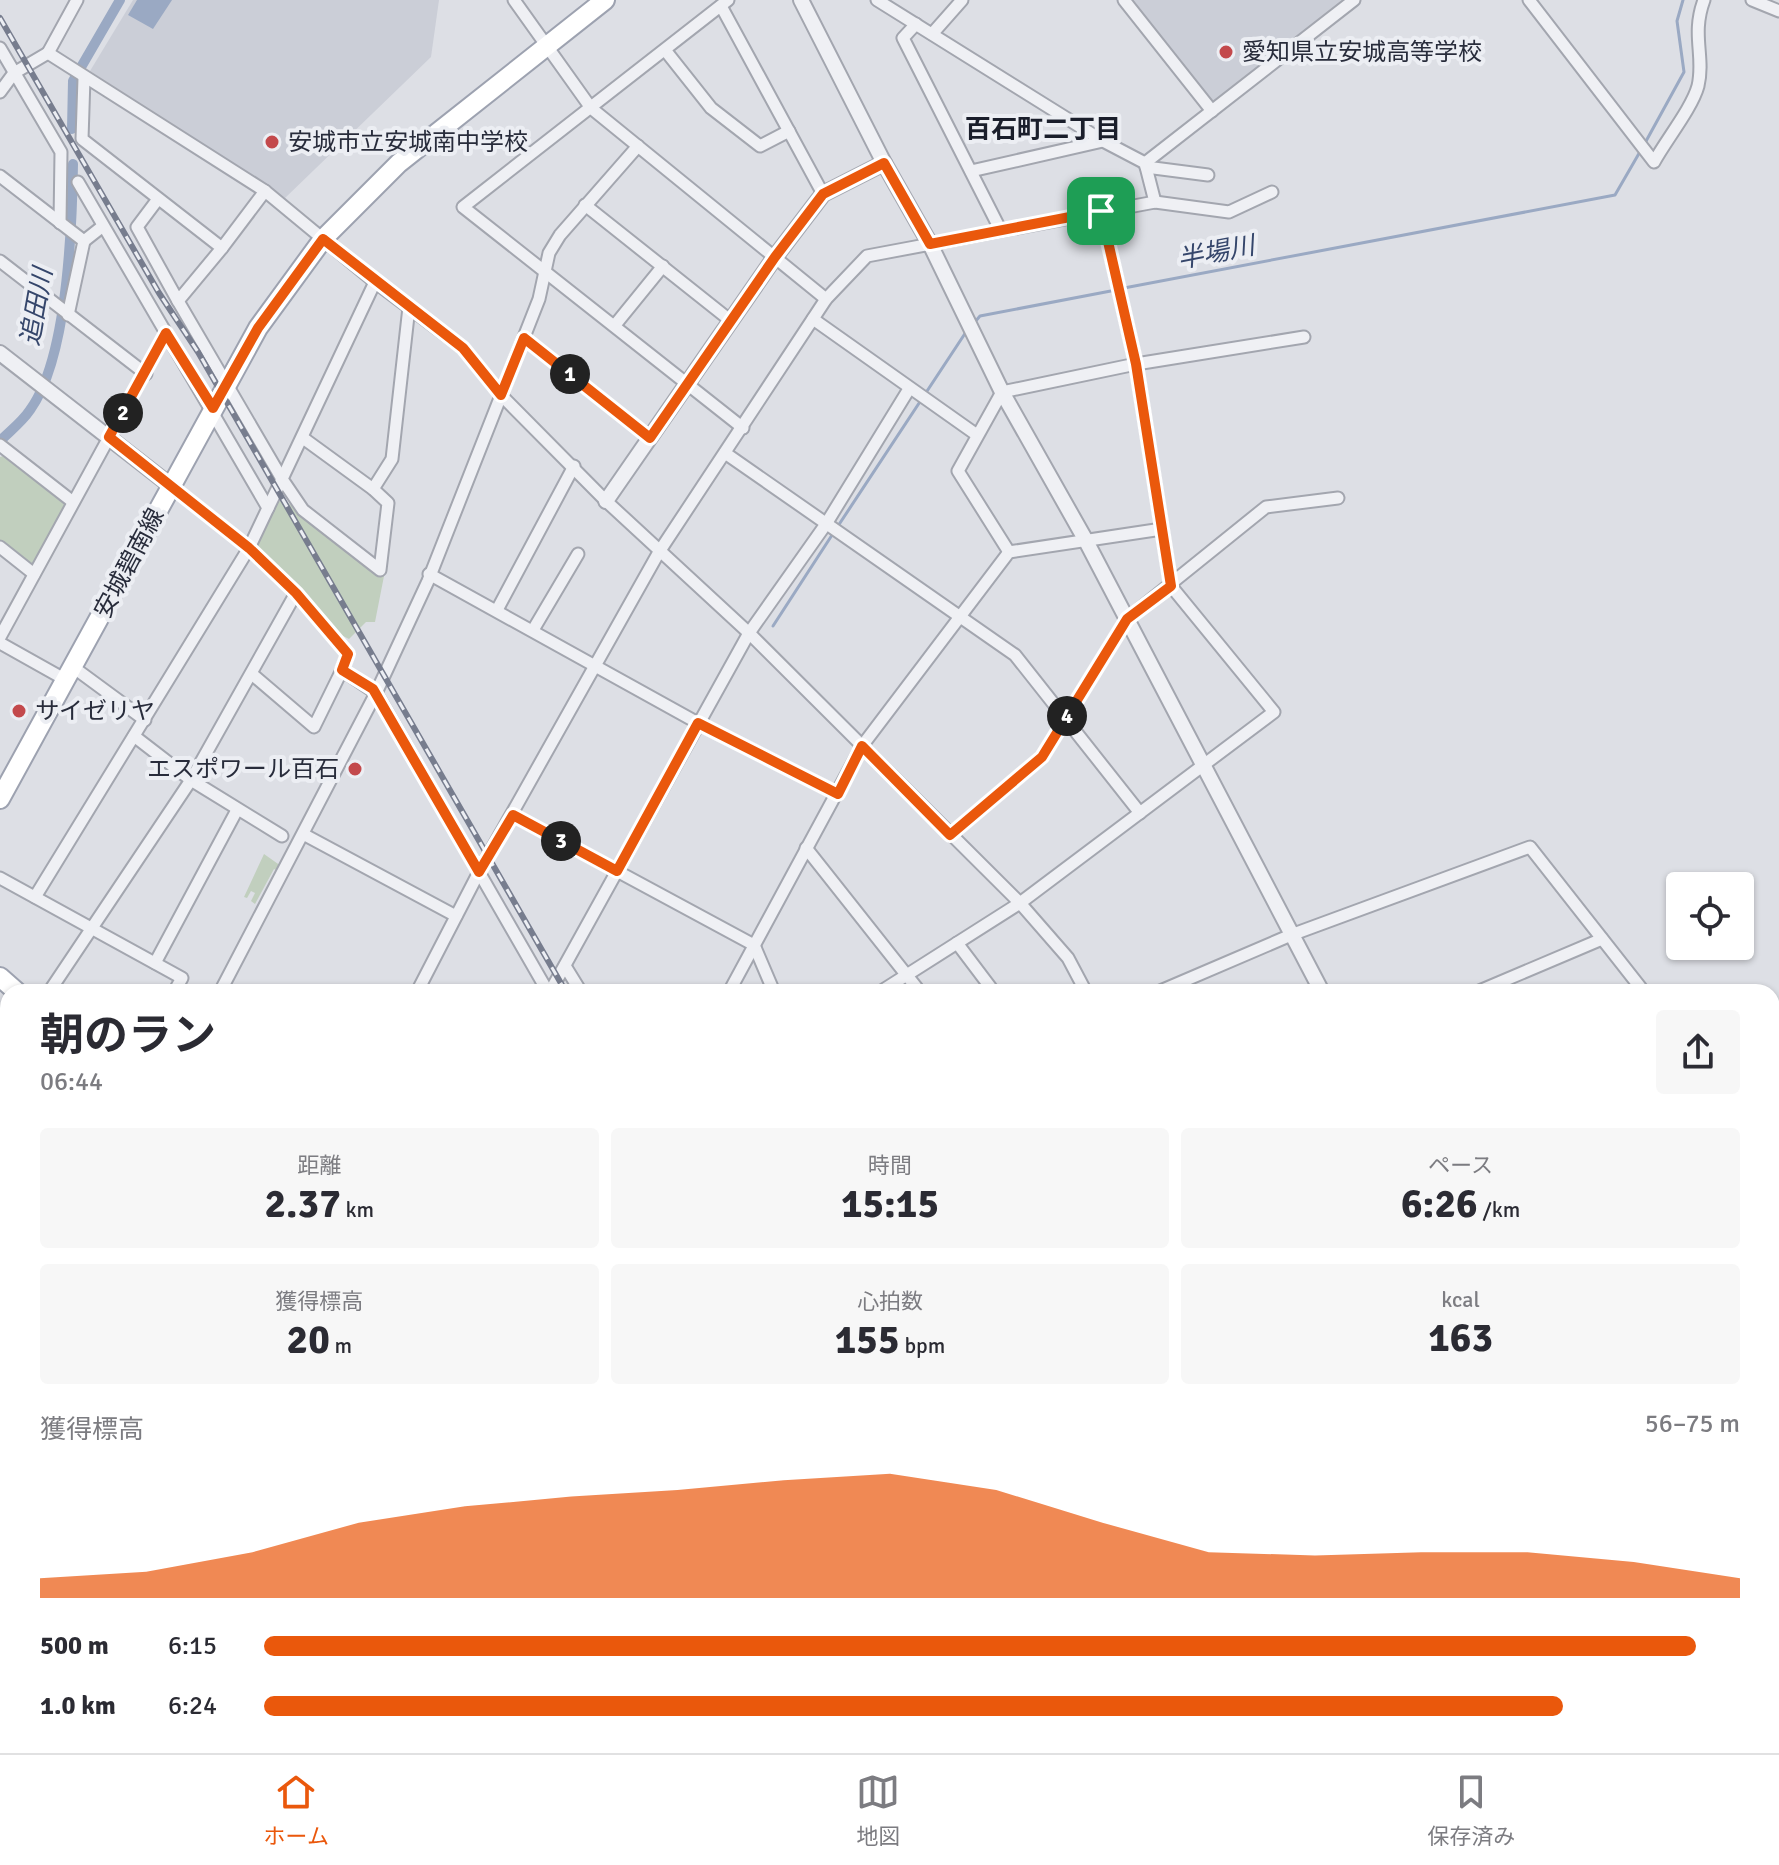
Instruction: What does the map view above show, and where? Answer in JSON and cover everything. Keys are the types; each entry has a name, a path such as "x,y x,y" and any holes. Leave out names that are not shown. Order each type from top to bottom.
{"main road":[{"name":"安城碧南線","path":"0,799 258,328 323,239 399,163 605,0"}],"street":[{"path":"0,92 14,73 48,53 77,0"},
{"path":"514,0 591,108 826,299"},
{"path":"801,0 884,163 930,244 1002,392 1085,539 1318,984"},
{"path":"877,0 1145,165 1208,175"},
{"path":"932,34 962,0"},
{"path":"1124,0 1212,111"},
{"path":"1145,165 1354,0"},
{"path":"1529,0 1629,124 1654,162 1697,90 1700,73 1696,33 1704,0"},
{"path":"1752,0 1779,11"},
{"path":"743,428 463,207 724,3 823,194"},
{"path":"916,24 903,38 1000,229"},
{"path":"0,48 61,152 72,232 64,312"},
{"path":"665,50 711,108 760,146 789,131"},
{"path":"48,53 265,191 375,282 463,348 501,395 606,501 749,633 1020,903 1068,958 1082,984"},
{"path":"78,74 82,139 222,248"},
{"path":"971,171 1103,141"},
{"path":"227,984 376,693 429,574 524,338 549,253 560,235 638,146"},
{"path":"606,501 775,257 823,194 884,163"},
{"path":"1145,165 1155,202"},
{"path":"0,176 72,232 103,226"},
{"path":"78,182 213,408 268,508"},
{"path":"178,301 265,191"},
{"path":"421,984 479,872 659,552 826,299 867,256 1155,202 1229,212 1272,192"},
{"path":"158,199 137,227 282,479 303,510 380,570 388,503 303,438"},
{"path":"585,205 731,321"},
{"path":"892,984 1020,903 1274,712 1171,586 1136,364 1101,211"},
{"path":"0,261 146,374"},
{"path":"615,325 663,266"},
{"path":"35,897 249,548 375,282"},
{"path":"373,489 392,459 409,307"},
{"path":"813,319 977,435"},
{"path":"145,720 70,673 0,640 166,333"},
{"path":"1009,552 958,471 1002,392 1136,364 1304,337"},
{"path":"524,338 650,438"},
{"path":"0,353 249,548 296,593 348,654 314,727 253,675"},
{"path":"554,984 749,633 826,524 909,389"},
{"path":"1,448 73,502"},
{"path":"725,453 1015,655 1140,813"},
{"path":"497,610 574,466"},
{"path":"950,835 1042,757 1127,619 1266,507 1338,498"},
{"path":"733,984 862,746 1009,552 1162,529"},
{"path":"0,547 34,574"},
{"path":"533,630 578,554"},
{"path":"429,574 698,723 838,794"},
{"path":"54,984 191,780 253,675 296,593"},
{"path":"342,670 376,693 544,984"},
{"path":"134,736 191,780 282,836"},
{"path":"155,963 237,810"},
{"path":"513,815 754,945 771,984"},
{"path":"303,834 456,916"},
{"path":"1177,984 1291,935 1530,847 1638,984"},
{"path":"806,848 913,984"},
{"path":"0,878 182,978 179,984"},
{"path":"1496,984 1602,939"},
{"path":"957,943 988,984"},
{"path":"565,966 576,984"}],"shaded area":[{"name":"安城市立安城南中学校","path":"133,0 439,0 431,57 285,198 90,71"},
{"name":"愛知県立安城高等学校","path":"1129,0 1349,0 1215,104"}],"green space":[{"path":"6,455 64,501 65,506 34,564 28,564 0,542 0,457"},
{"path":"284,500 384,576 375,622 366,622 349,639 335,632 256,547 277,502"},
{"path":"264,854 281,866 278,871 274,869 255,904 251,901 255,893 251,891 247,898 244,897"}],"water":[{"path":"137,0 172,0 153,29 128,15"}],"waterway":[{"name":"追田川","path":"72,129 73,81 120,0"},
{"name":"半場川","path":"1645,143 1684,72 1677,21 1683,0"},
{"name":"半場川","path":"1124,288 1615,195 1641,150"},
{"name":"追田川","path":"0,441 30,410 53,359 69,256 73,164"},
{"name":"半場川","path":"974,323 980,316 1116,290"},
{"name":"半場川","path":"838,526 966,332"},
{"name":"半場川","path":"773,626 834,532"}],"railway":[{"path":"0,18 159,293 198,352 561,984"}],"place":[{"name":"愛知県立安城高等学校","path":"1226,52"},
{"name":"安城市立安城南中学校","path":"272,142"},
{"name":"サイゼリヤ","path":"19,711"},
{"name":"エスポワール百石","path":"355,769"}],"district":[{"name":"百石町二丁目","path":"1043,130"}],"route":[{"path":"884,163 930,244 1101,211 1136,364 1171,586 1127,619 1042,757 950,835 862,746 838,794 698,723 617,871 513,815 479,872 376,693 342,670 348,654 296,593 249,548 109,437 166,333 213,408 258,328 323,239 463,348 483,368 501,395 524,338 650,438 775,257 823,194 884,163"}]}
